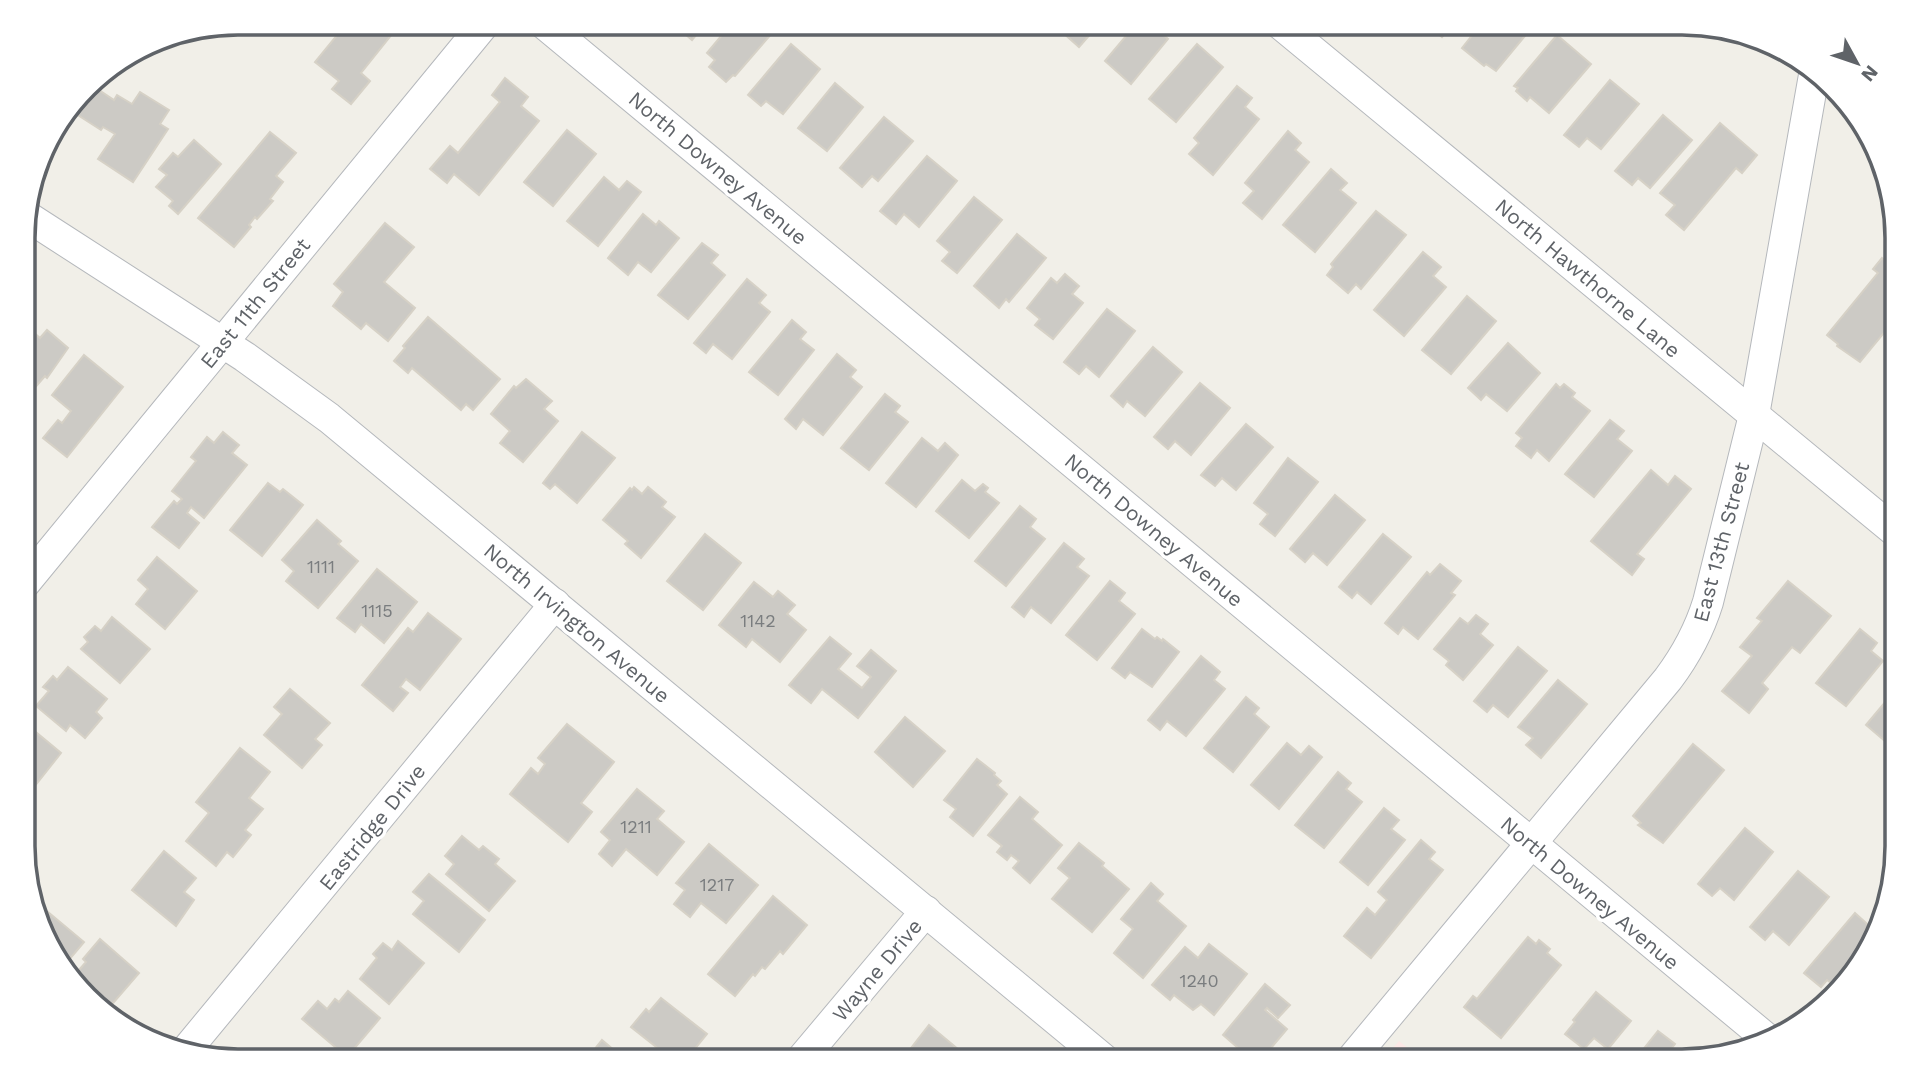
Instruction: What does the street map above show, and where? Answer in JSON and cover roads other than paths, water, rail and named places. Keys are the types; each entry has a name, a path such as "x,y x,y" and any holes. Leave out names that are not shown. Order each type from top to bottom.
{"street":[{"name":"East 11th Street","path":"35,570 475,35"},
{"name":"North Downey Avenue","path":"558,35 1760,1033"},
{"name":"North Hawthorne Lane","path":"1294,35 1885,523"},
{"name":"East 13th Street","path":"1360,1049 1668,679 1698,632 1708,602 1754,415 1813,83"},
{"name":"North Irvington Avenue","path":"36,223 266,371 329,418 1092,1049"},
{"name":"Eastridge Drive","path":"192,1043 555,604"},
{"name":"Wayne Drive","path":"810,1049 926,911"}]}
